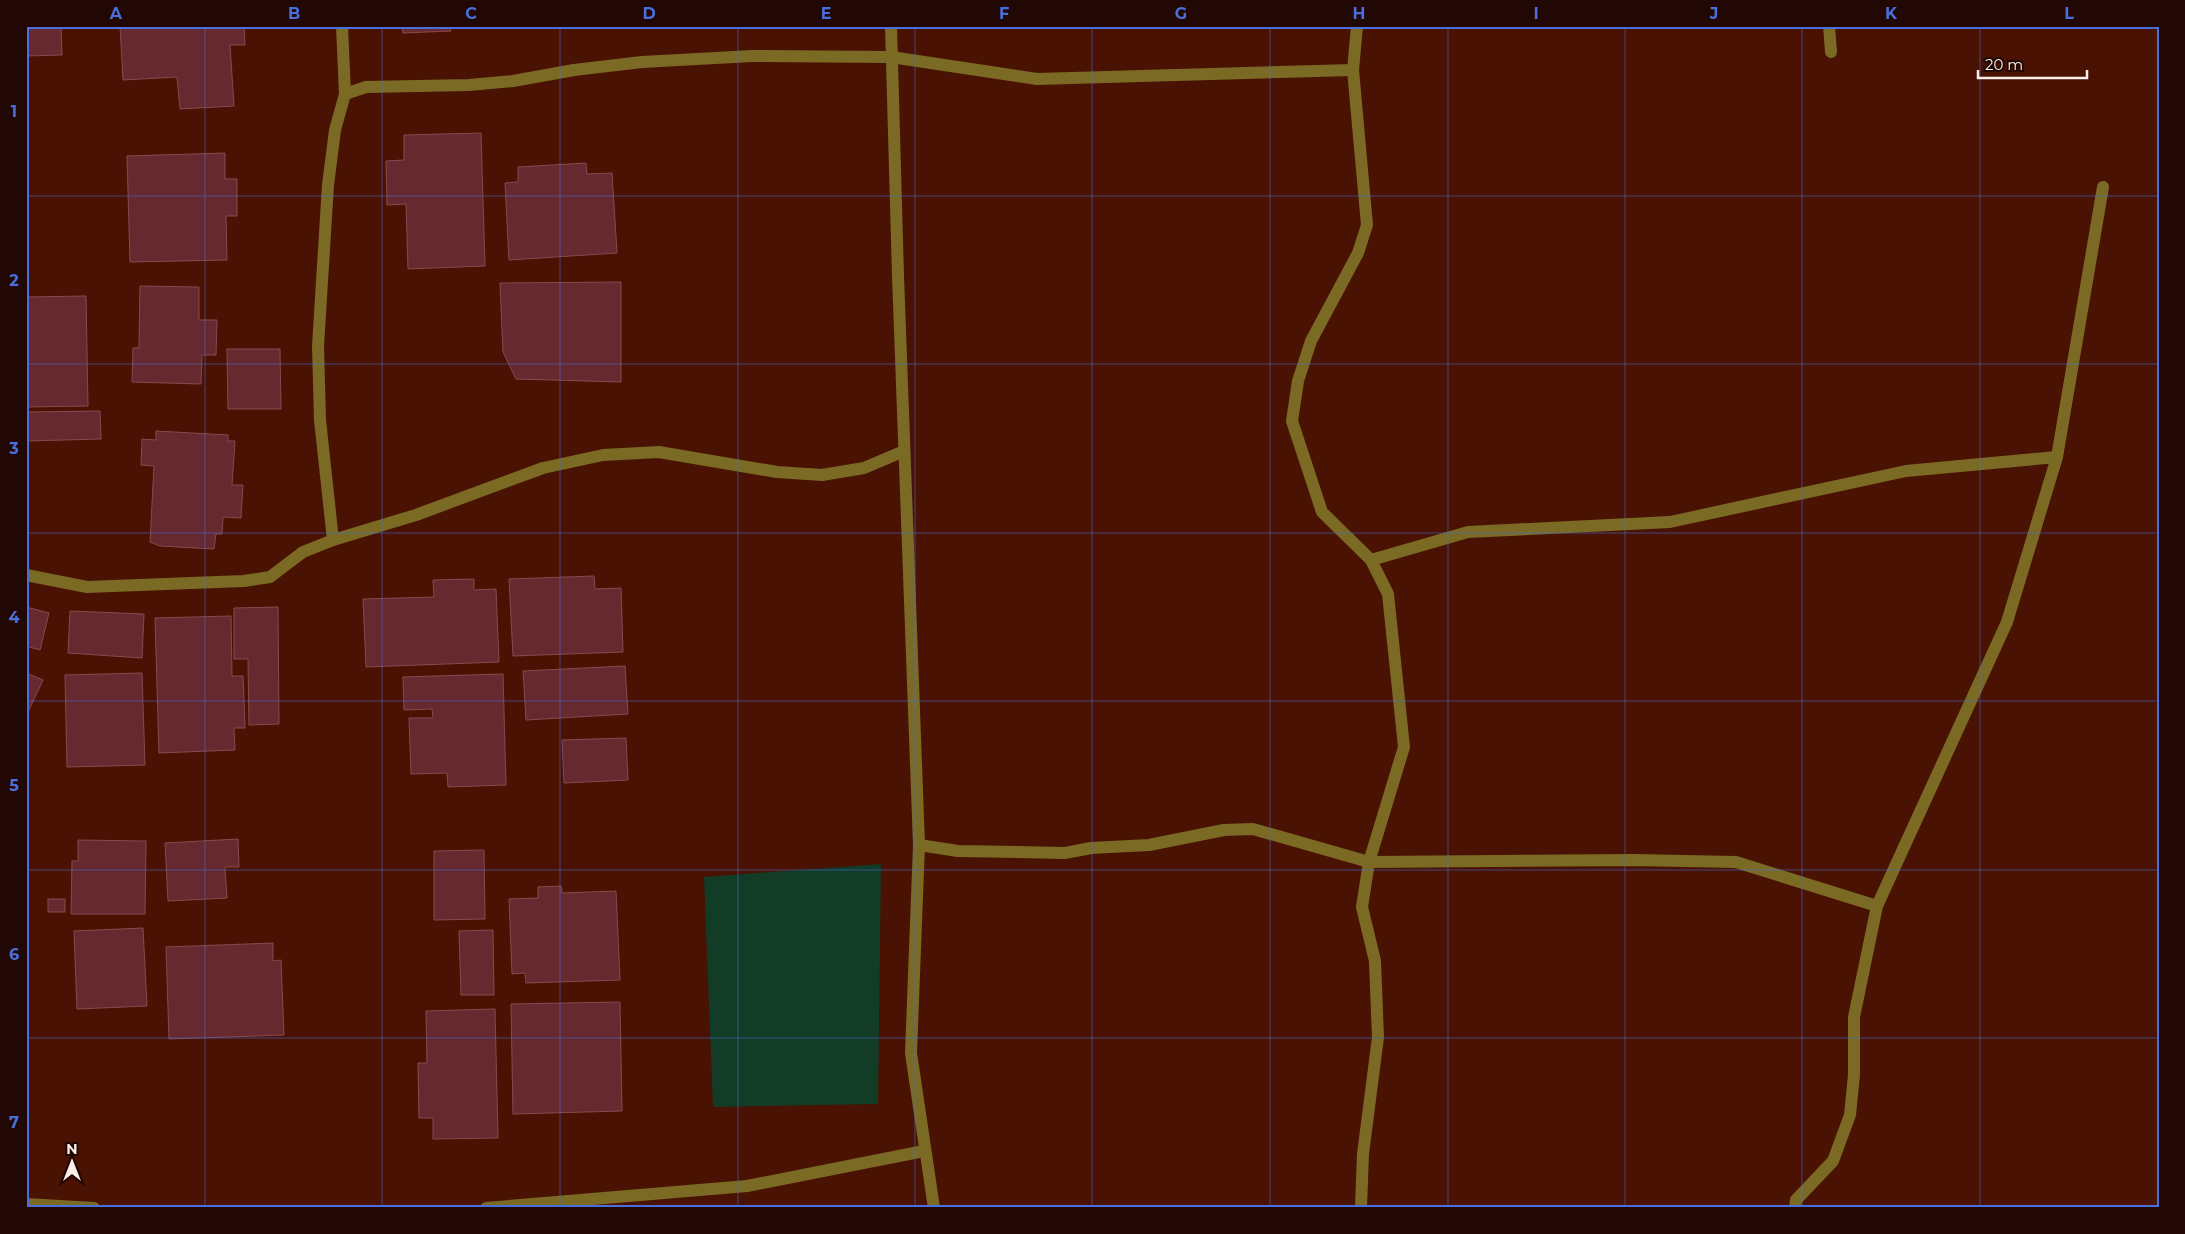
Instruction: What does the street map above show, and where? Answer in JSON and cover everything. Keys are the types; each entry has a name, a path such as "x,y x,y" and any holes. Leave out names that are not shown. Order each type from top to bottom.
{"street":[{"path":"333,540 320,420 318,346 328,185 335,130 345,94 342,26"},
{"path":"891,26 904,452 919,845 911,1053 924,1151 934,1208"},
{"path":"1357,26 1353,70 1367,226 1358,252 1311,342 1298,380 1292,421 1322,512 1370,560 1388,594 1404,747 1369,862 1362,906 1375,961 1378,1037 1363,1154 1361,1208"},
{"path":"1829,26 1831,52"},
{"path":"345,94 366,87 469,85 513,81 574,70 642,62 752,56 891,57 1037,79 1353,70"},
{"path":"1794,1208 1796,1200 1833,1161 1850,1115 1854,1075 1854,1016 1877,906 2008,622 2057,457 2103,187"},
{"path":"26,575 87,587 244,581 270,577 303,552 333,540 416,515 543,468 603,455 659,452 778,472 822,475 864,468 904,452"},
{"path":"1370,560 1468,532 1670,522 1906,471 2057,457"},
{"path":"919,845 958,851 1065,853 1099,847 1149,845 1224,830 1253,829 1369,862 1736,862 1877,906"},
{"path":"486,1208 747,1186 924,1151"},
{"path":"26,1204 94,1208"}],"green space":[{"path":"881,864 878,1104 713,1107 704,877"}],"building":[{"path":"26,26 61,26 62,55 26,56"},
{"path":"120,26 244,26 245,45 230,45 234,106 180,109 177,77 123,80"},
{"path":"402,26 450,26 451,31 403,33"},
{"path":"481,133 485,266 408,269 406,204 387,205 386,161 404,160 404,135"},
{"path":"225,153 225,179 237,179 237,216 226,216 227,260 130,262 127,156"},
{"path":"586,163 587,174 612,173 617,253 509,260 505,183 518,182 518,167"},
{"path":"621,282 621,382 516,379 503,352 500,283"},
{"path":"140,286 199,287 199,320 217,320 216,355 202,355 201,384 132,382 133,348 139,348"},
{"path":"86,296 88,406 26,407 26,297"},
{"path":"227,349 280,349 281,409 228,409"},
{"path":"100,411 101,439 26,441 26,412"},
{"path":"156,431 228,435 228,441 235,441 232,485 243,485 241,518 223,517 222,534 216,534 214,549 160,546 150,542 154,466 141,465 142,439 156,440"},
{"path":"594,576 595,589 621,588 623,652 513,656 509,579"},
{"path":"474,579 474,590 496,589 499,662 366,667 363,599 434,597 433,580"},
{"path":"26,607 49,613 40,650 26,646"},
{"path":"278,607 279,724 249,725 248,659 234,659 234,608"},
{"path":"70,611 144,614 142,658 68,653"},
{"path":"231,616 232,676 243,676 245,728 234,728 235,750 159,753 155,618"},
{"path":"625,666 628,714 526,720 523,671"},
{"path":"26,673 43,680 26,716"},
{"path":"142,673 145,765 67,767 65,675"},
{"path":"503,674 506,785 448,787 447,773 411,774 409,718 433,718 432,709 404,710 403,677"},
{"path":"626,738 628,780 564,783 562,740"},
{"path":"238,839 239,867 225,867 227,898 168,901 165,843"},
{"path":"78,840 146,841 145,914 71,914 72,861 78,861"},
{"path":"484,850 485,919 434,920 434,851"},
{"path":"561,886 562,893 616,891 620,980 526,983 525,973 512,974 509,899 538,898 538,887"},
{"path":"48,899 65,899 65,912 48,912"},
{"path":"143,928 147,1006 77,1009 74,931"},
{"path":"493,930 494,995 461,995 459,931"},
{"path":"273,943 273,961 281,960 284,1035 169,1039 166,947"},
{"path":"620,1002 622,1111 513,1114 511,1004"},
{"path":"495,1009 498,1138 433,1139 433,1118 419,1118 418,1063 427,1063 426,1011"}]}
